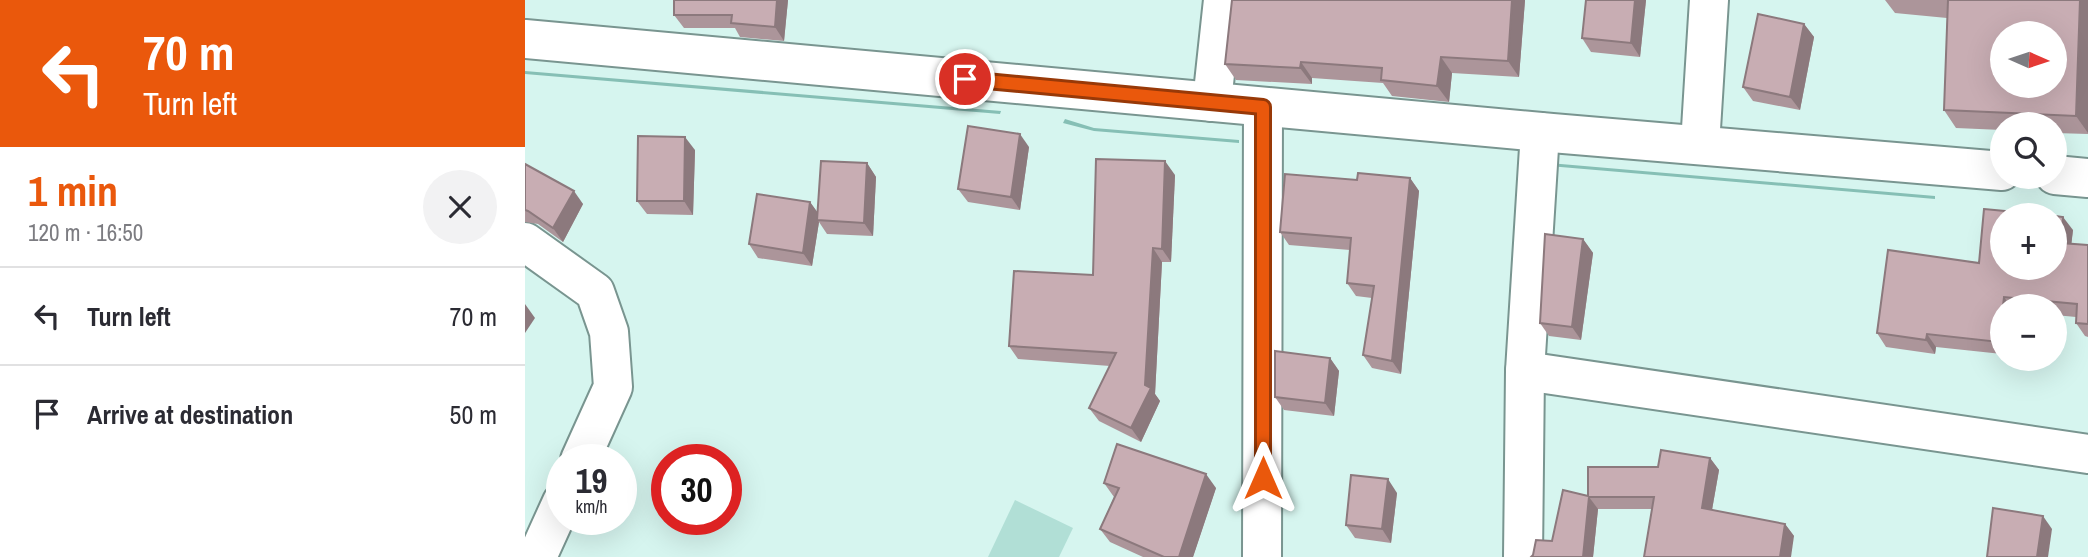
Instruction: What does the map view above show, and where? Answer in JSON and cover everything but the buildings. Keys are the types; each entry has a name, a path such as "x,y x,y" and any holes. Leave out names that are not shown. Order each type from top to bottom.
{"street":[{"path":"1212,102 1223,0"},
{"path":"1700,145 1709,0"},
{"path":"525,39 1540,132 1990,170"},
{"path":"1262,557 1263,107"},
{"path":"1523,557 1525,371 1540,132"},
{"path":"2067,176 2088,178"},
{"path":"525,242 595,292 608,332 613,387 587,444"},
{"path":"1525,371 2088,454"},
{"path":"537,557 547,535"}],"shaded area":[{"path":"525,71 1001,111 1000,114 525,74"},
{"path":"1065,119 1094,128 1239,140 1239,143 1094,131 1063,123"},
{"path":"1549,163 1935,196 1935,199 1549,166"},
{"path":"1015,500 1073,528 1059,557 988,557"}],"route":[{"path":"965,79 1263,107 1263,478"}]}
